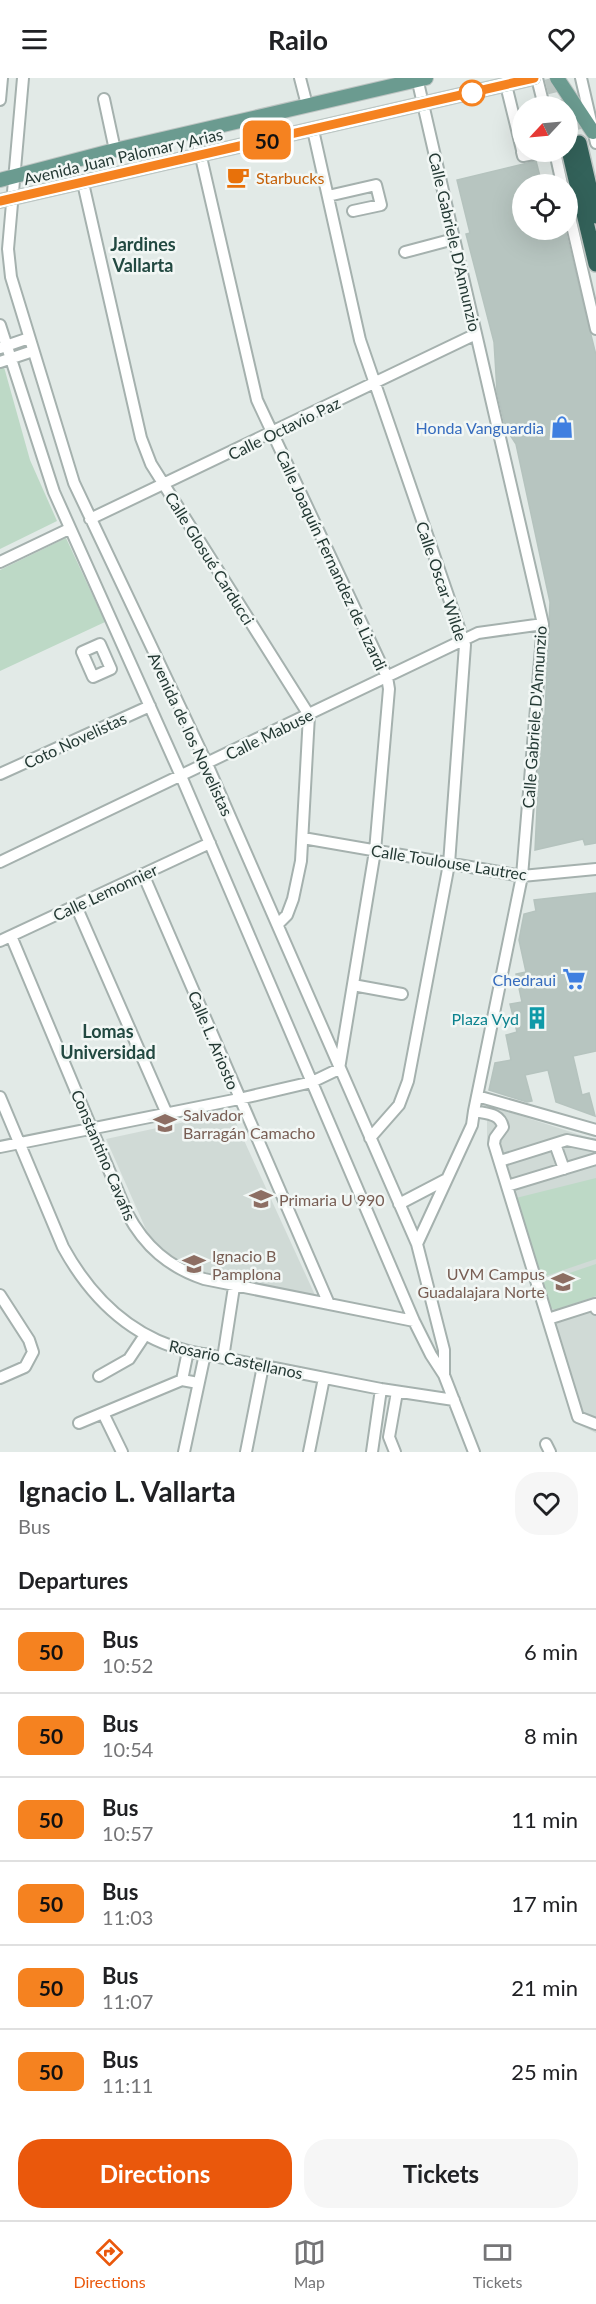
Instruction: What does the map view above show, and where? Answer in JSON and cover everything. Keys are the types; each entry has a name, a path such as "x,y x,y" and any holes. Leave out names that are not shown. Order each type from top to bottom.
{"highway":[{"path":"571,162 596,264"},
{"path":"573,162 596,216"}],"main road":[{"name":"Avenida Juan Palomar y Arias","path":"6,200 536,78"},
{"path":"557,78 595,138"},
{"name":"Avenida Juan Palomar y Arias","path":"0,180 115,150 420,79"}],"street":[{"path":"0,100 2,78"},
{"name":"Avenida de los Novelistas","path":"23,78 14,177 6,200 11,277 74,483 207,764 417,1244 444,1350 444,1375"},
{"path":"300,78 307,105"},
{"path":"536,78 541,96"},
{"path":"581,78 595,138"},
{"name":"Calle Gabriele D'Annunzio","path":"417,1244 472,1125 522,876 543,624 423,104 420,79"},
{"path":"506,85 512,110"},
{"path":"104,99 115,150"},
{"name":"Calle Oscar Wilde","path":"313,130 360,340 465,645 449,864 408,1081 399,1105 370,1138"},
{"name":"Calle Joaquín Fernandez de Lizardi","path":"195,131 257,400 387,677 389,689 375,851 339,1069"},
{"name":"Calle Glosué Carducci","path":"83,183 141,438 152,464 309,715"},
{"path":"328,196 376,185 381,206 353,211"},
{"path":"405,252 454,238"},
{"path":"576,240 594,307 596,329"},
{"path":"584,276 596,285"},
{"name":"Avenida de los Novelistas","path":"0,325 4,347 11,359 54,492 69,529 124,645 414,1321 444,1375 474,1452"},
{"name":"Calle Octavio Paz","path":"90,519 272,434 476,334"},
{"path":"4,347 29,338"},
{"path":"0,362 33,351"},
{"path":"0,562 69,529"},
{"name":"Calle Mabuse","path":"0,862 463,640 498,629 543,624"},
{"path":"104,654 124,645"},
{"name":"Coto Novelistas","path":"0,774 150,706"},
{"path":"278,924 287,915 293,899 301,861 309,715"},
{"name":"Calle Toulouse Lautrec","path":"303,838 522,876 596,869"},
{"name":"Calle Lemonnier","path":"0,941 210,843"},
{"name":"Calle L. Ariosto","path":"143,874 329,1304"},
{"path":"76,906 167,1114"},
{"name":"Constantino Cavafis","path":"12,936 128,1213 150,1246 172,1265 189,1274 234,1287 414,1321"},
{"path":"353,985 402,994"},
{"path":"0,1147 240,1099 312,1082 339,1069"},
{"path":"477,1096 596,1130"},
{"name":"Rosario Castellanos","path":"0,1098 63,1247 75,1268 89,1289 108,1309 145,1335 169,1347 188,1351 397,1392 454,1400"},
{"path":"474,1111 497,1116 504,1127 495,1138 494,1144 578,1417 596,1424"},
{"path":"500,1161 567,1140 596,1146"},
{"path":"555,1144 564,1169"},
{"path":"507,1186 596,1159"},
{"path":"399,1204 445,1180"},
{"path":"222,1358 234,1287"},
{"path":"0,1295 29,1340 33,1352 25,1367 0,1378"},
{"path":"548,1319 595,1304 596,1309"},
{"path":"99,1376 129,1359 145,1335"},
{"path":"182,1380 188,1351"},
{"path":"184,1452 205,1354"},
{"path":"246,1452 263,1366"},
{"path":"309,1452 324,1378"},
{"path":"79,1423 182,1380 198,1383"},
{"path":"372,1452 381,1389"},
{"path":"395,1452 389,1437 397,1392"},
{"path":"103,1413 122,1452"},
{"path":"375,1436 389,1437"}],"shaded area":[{"name":"UVM Campus Guadalajara Norte","path":"487,1105 596,1140 596,1433 573,1422 487,1142"},
{"path":"231,1112 315,1295 202,1272 182,1263 166,1252 148,1234 106,1139"}],"green space":[{"path":"4,367 30,460 57,521 0,549 0,369"},
{"path":"66,538 105,622 0,671 0,570"},
{"path":"596,1178 596,1259 540,1278 516,1198"},
{"path":"596,1264 596,1296 555,1310 551,1308 543,1282"}],"building":[{"path":"536,162 539,174 512,174 512,240 567,240 596,355 596,843 585,845 583,839 535,850 539,766 543,716 545,715 550,602 516,444 506,429 497,391 494,342 466,234 470,233 457,180"},
{"path":"596,893 596,1051 573,1056 582,1095 589,1093 595,1116 556,1102 548,1070 525,1075 532,1101 527,1102 489,1090 495,1063 511,1060 506,1035 517,1032 510,1004 522,1002 516,974 526,972 519,940 524,914 536,911 534,900"}],"tunnel":[{"path":"552,78 556,96"},
{"path":"568,93 579,143"}],"bus line":[{"name":"50","path":"0,201 534,78"}],"place":[{"name":"Starbucks","path":"238,177"},
{"name":"Honda Vanguardia","path":"562,427"},
{"name":"Chedraui","path":"574,979"},
{"name":"Plaza Vyd","path":"537,1018"},
{"name":"Salvador Barragán Camacho","path":"165,1123"},
{"name":"Primaria U 990","path":"261,1199"},
{"name":"Ignacio B Pamplona","path":"194,1264"},
{"name":"UVM Campus Guadalajara Norte","path":"563,1282"}],"district":[{"name":"Jardines Vallarta","path":"143,254"},
{"name":"Lomas Universidad","path":"108,1041"}]}
